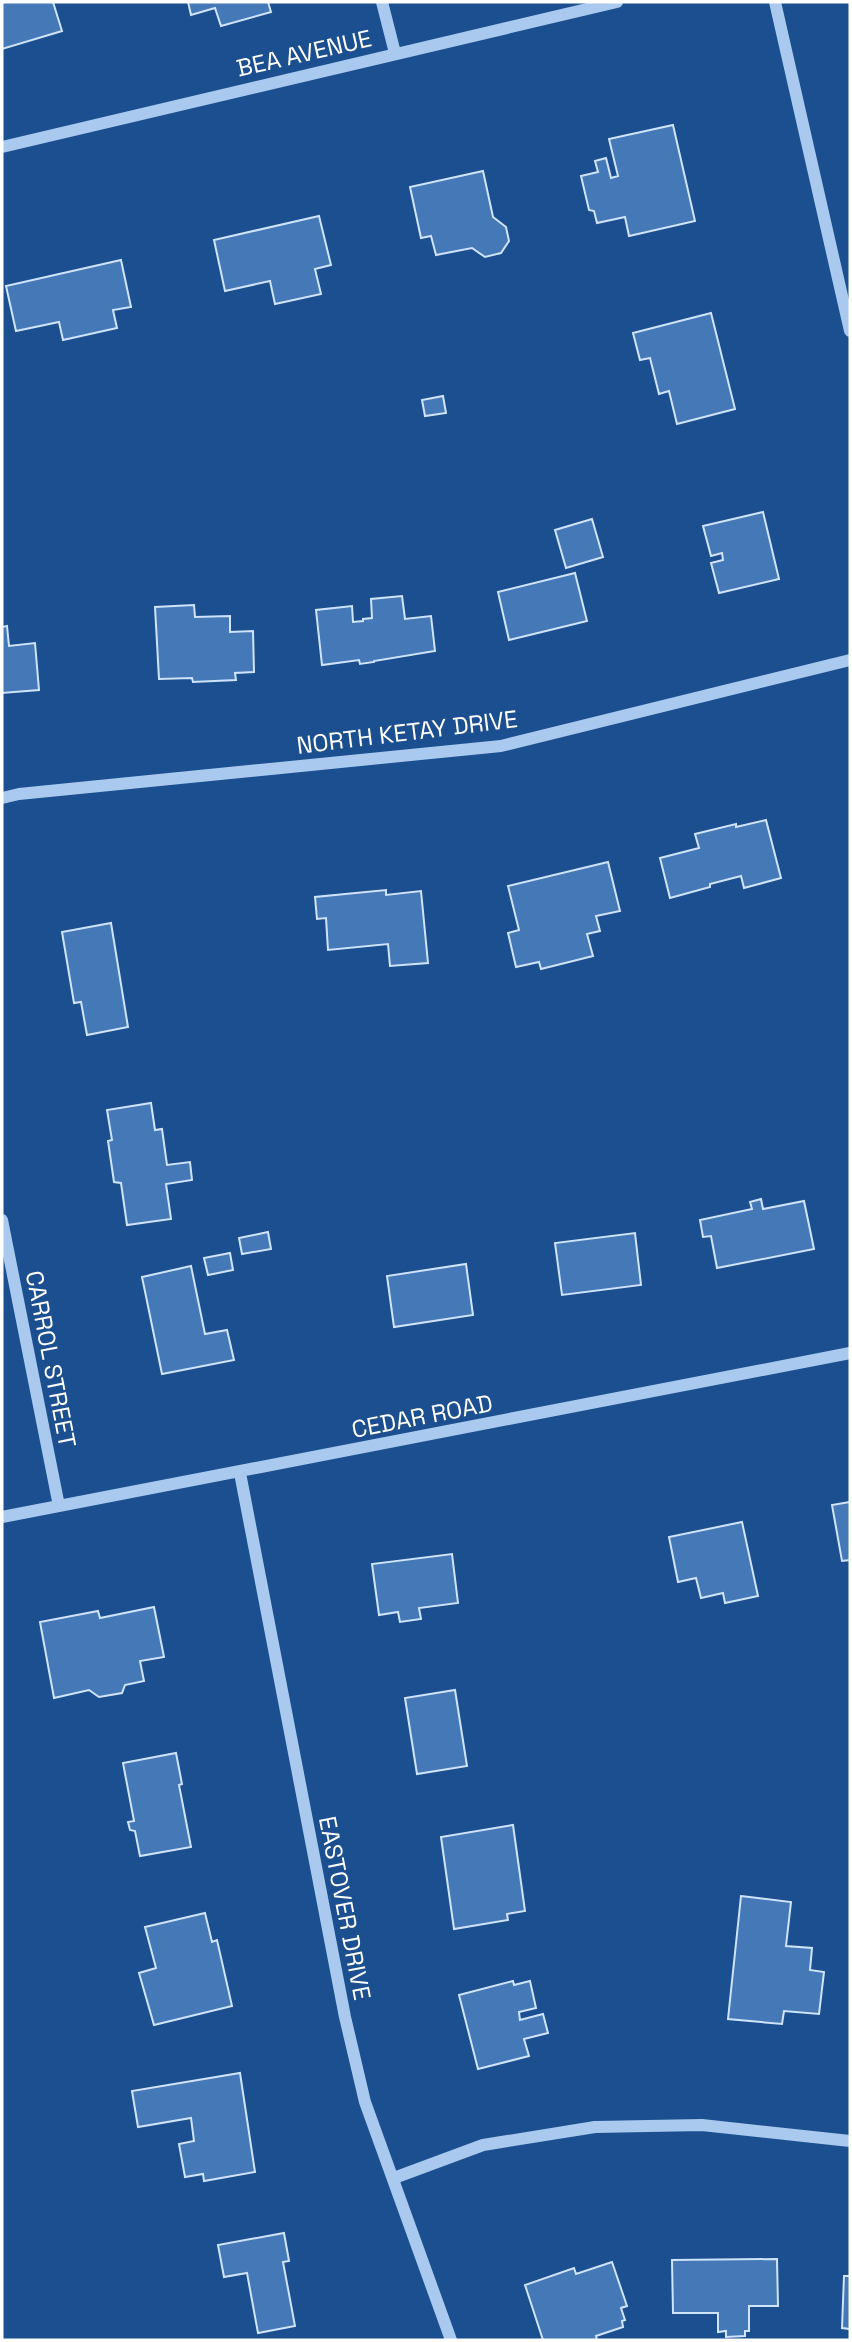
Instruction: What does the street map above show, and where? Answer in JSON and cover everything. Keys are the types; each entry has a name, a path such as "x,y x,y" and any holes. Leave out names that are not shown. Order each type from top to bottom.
{"street":[{"path":"382,2 395,53"},
{"name":"BEA AVENUE","path":"2,147 617,2"},
{"path":"775,2 850,331"},
{"name":"NORTH KETAY DRIVE","path":"2,798 501,746 850,660"},
{"name":"CARROL STREET","path":"2,1220 59,1506"},
{"name":"CEDAR ROAD","path":"2,1517 850,1353"},
{"name":"EASTOVER DRIVE","path":"240,1473 345,2017 365,2102 451,2340"},
{"path":"394,2178 483,2145 595,2127 702,2125 850,2141"}],"building":[{"path":"2,2 53,2 62,31 2,49"},
{"path":"188,2 268,2 271,12 221,26 215,8 191,15"},
{"path":"673,125 695,221 629,236 625,217 597,223 594,211 589,210 581,176 598,172 595,161 606,158 611,178 618,176 609,139"},
{"path":"483,171 493,217 506,227 509,241 501,253 485,257 472,248 436,255 431,236 421,238 410,187"},
{"path":"319,216 331,265 315,269 321,294 275,304 270,281 225,291 214,240"},
{"path":"121,260 131,307 113,310 117,328 63,340 59,322 16,331 6,286"},
{"path":"711,313 735,409 677,424 669,391 659,394 650,358 640,360 633,333"},
{"path":"443,396 446,413 425,416 422,400"},
{"path":"763,512 779,579 719,593 711,563 723,560 722,553 711,556 703,526"},
{"path":"592,519 603,557 566,568 555,530"},
{"path":"575,573 587,621 509,640 498,592"},
{"path":"402,596 405,619 431,616 435,651 360,664 359,660 322,665 316,610 352,606 353,622 363,621 372,618 371,599"},
{"path":"194,605 195,617 230,616 230,632 253,631 254,672 235,673 236,680 193,682 192,678 159,679 155,607"},
{"path":"7,626 9,646 35,643 39,690 2,693 2,627"},
{"path":"766,820 781,878 744,888 741,876 670,898 660,858 699,848 695,834"},
{"path":"608,862 620,911 596,916 600,931 587,934 593,956 541,969 539,962 516,967 508,933 519,930 508,886"},
{"path":"386,890 386,895 421,891 428,963 390,966 388,944 328,950 326,918 317,919 315,897"},
{"path":"111,923 128,1027 87,1035 81,1002 74,1003 62,932"},
{"path":"151,1103 155,1130 162,1129 167,1165 190,1162 192,1180 166,1184 171,1219 127,1225 121,1183 114,1182 107,1110"},
{"path":"761,1199 763,1209 804,1201 814,1249 717,1268 711,1236 703,1237 700,1220 752,1209 750,1202"},
{"path":"268,1232 271,1249 242,1254 239,1238"},
{"path":"635,1233 641,1285 562,1295 555,1243"},
{"path":"230,1253 233,1270 208,1275 204,1258"},
{"path":"466,1264 473,1315 394,1327 387,1276"},
{"path":"191,1266 205,1334 227,1330 234,1360 162,1374 142,1277"},
{"path":"850,1502 850,1560 842,1561 832,1505"},
{"path":"742,1522 758,1596 725,1603 723,1593 701,1598 696,1578 678,1582 669,1537"},
{"path":"452,1554 458,1603 419,1608 421,1619 400,1622 398,1612 379,1615 372,1564"},
{"path":"154,1607 164,1657 140,1661 144,1681 125,1685 122,1693 99,1697 89,1690 54,1698 40,1622 98,1611 100,1618"},
{"path":"455,1690 467,1766 417,1774 405,1698"},
{"path":"176,1753 191,1847 140,1856 135,1831 130,1830 128,1822 134,1821 123,1763"},
{"path":"513,1825 525,1911 507,1914 508,1920 454,1929 441,1837"},
{"path":"741,1896 791,1902 786,1946 812,1948 810,1970 824,1972 819,2014 784,2011 782,2024 728,2019"},
{"path":"205,1913 212,1942 217,1940 232,2006 154,2025 139,1973 156,1968 145,1927"},
{"path":"513,1981 514,1985 530,1981 536,2008 519,2012 520,2020 543,2014 548,2033 524,2039 529,2056 478,2069 459,1995"},
{"path":"240,2073 255,2172 204,2181 203,2174 185,2177 179,2144 194,2141 191,2118 138,2127 132,2091"},
{"path":"284,2233 289,2261 283,2262 295,2326 258,2333 247,2273 224,2277 218,2245"},
{"path":"777,2259 778,2306 749,2306 749,2331 745,2331 745,2336 726,2337 726,2331 718,2332 718,2313 673,2313 672,2260"},
{"path":"612,2262 627,2306 621,2308 625,2320 622,2321 623,2327 596,2336 597,2340 543,2340 525,2285 574,2268 576,2274"},
{"path":"844,2276 850,2276 850,2329 842,2328"}]}
